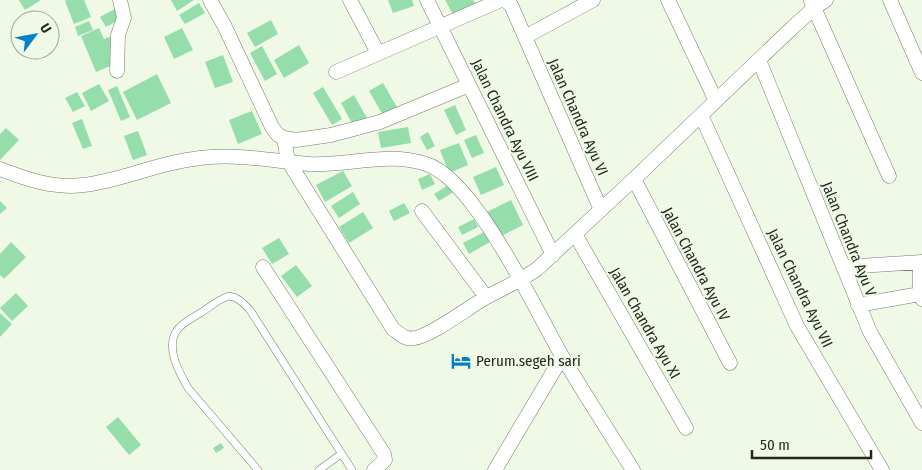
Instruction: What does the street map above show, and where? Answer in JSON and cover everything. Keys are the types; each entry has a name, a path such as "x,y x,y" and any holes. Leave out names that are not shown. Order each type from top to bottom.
{"street":[{"path":"117,71 118,35 124,18 120,0"},
{"path":"210,0 225,27 272,127 278,135 284,138 296,140 331,135 380,122 469,85"},
{"path":"350,0 378,53"},
{"name":"Jalan Chandra Ayu VIII","path":"427,0 553,255"},
{"path":"336,72 503,0"},
{"name":"Jalan Chandra Ayu VI","path":"503,0 511,5 526,37 601,210"},
{"path":"526,37 593,0"},
{"path":"668,0 716,100"},
{"path":"284,138 288,161 394,329 404,337 414,338 426,334 486,297 520,281 553,255 759,60 812,4 826,0"},
{"path":"890,0 922,73"},
{"path":"812,4 889,176"},
{"name":"Jalan Chandra Ayu V","path":"759,60 870,332 922,423"},
{"name":"Jalan Chandra Ayu VII","path":"701,115 797,326 882,470"},
{"path":"0,169 30,180 81,186 162,165 218,156 311,164 401,159 435,167 461,190 485,221 562,357 633,470"},
{"name":"Jalan Chandra Ayu IV","path":"634,179 730,363"},
{"path":"422,211 486,297"},
{"name":"Jalan Chandra Ayu XI","path":"575,234 686,428"},
{"path":"843,267 921,262 921,297 858,305"},
{"path":"263,266 384,454 385,460 374,470"},
{"path":"495,470 562,357"}],"lane":[{"path":"258,470 188,388 181,376 174,355 172,342 178,330 189,320 229,296 242,301 250,310 352,470"},
{"path":"318,470 341,454"}],"building":[{"path":"19,0 41,0 25,10"},
{"path":"84,0 91,17 74,24 65,1"},
{"path":"171,0 194,0 177,11"},
{"path":"388,0 412,0 414,6 393,13"},
{"path":"445,0 473,0 477,5 455,18"},
{"path":"199,3 205,13 185,24 179,15"},
{"path":"115,9 121,19 106,27 100,17"},
{"path":"271,20 278,34 255,47 247,33"},
{"path":"89,21 93,30 78,36 75,27"},
{"path":"99,28 104,39 110,37 116,51 110,54 115,64 96,72 81,36"},
{"path":"182,28 193,50 174,59 164,37"},
{"path":"299,45 309,63 284,78 274,60"},
{"path":"262,46 277,74 265,81 250,53"},
{"path":"223,55 233,82 215,88 205,62"},
{"path":"157,74 171,103 137,120 123,92"},
{"path":"383,83 398,109 384,117 369,91"},
{"path":"99,84 109,101 91,111 82,93"},
{"path":"117,86 130,117 121,121 108,90"},
{"path":"323,87 342,119 332,125 313,93"},
{"path":"77,92 85,106 73,112 65,98"},
{"path":"354,95 367,118 353,125 341,103"},
{"path":"455,105 466,130 456,135 444,110"},
{"path":"252,111 262,134 238,144 229,120"},
{"path":"82,119 92,146 83,149 72,123"},
{"path":"408,127 411,143 381,148 378,132"},
{"path":"6,128 19,140 0,160 0,134"},
{"path":"138,131 147,155 133,160 124,136"},
{"path":"428,132 435,146 427,150 420,137"},
{"path":"476,135 484,153 472,158 464,140"},
{"path":"459,143 468,165 449,173 440,150"},
{"path":"496,167 504,185 481,195 473,177"},
{"path":"343,171 352,186 325,202 316,185"},
{"path":"430,174 435,184 422,190 418,179"},
{"path":"450,184 455,191 439,201 434,194"},
{"path":"353,192 360,204 339,218 331,206"},
{"path":"511,200 523,225 499,237 487,212"},
{"path":"0,201 7,208 0,214"},
{"path":"404,203 410,213 394,221 389,211"},
{"path":"363,212 373,228 349,243 339,227"},
{"path":"474,219 478,227 462,235 458,227"},
{"path":"484,232 490,242 469,254 463,243"},
{"path":"279,238 289,254 272,264 262,248"},
{"path":"11,242 26,257 4,279 0,275 0,254"},
{"path":"296,265 312,286 297,297 281,276"},
{"path":"16,293 28,306 12,321 0,308"},
{"path":"0,313 12,324 0,337"},
{"path":"118,417 141,445 129,455 106,427"},
{"path":"221,443 224,448 216,453 213,448"}],"place":[{"name":"Perum.segeh sari","path":"461,361"}]}
